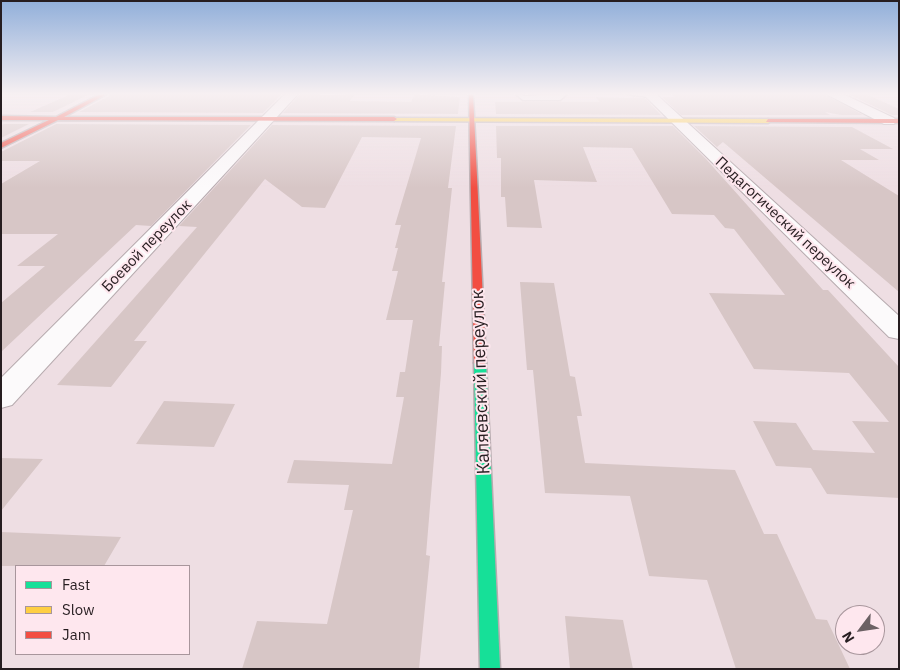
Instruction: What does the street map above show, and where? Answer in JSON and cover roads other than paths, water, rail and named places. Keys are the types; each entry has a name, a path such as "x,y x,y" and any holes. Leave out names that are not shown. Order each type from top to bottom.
{"street":[{"path":"1,146 42,125"},
{"name":"Боевой переулок","path":"1,397 262,125"},
{"name":"Каляевский переулок","path":"473,125 490,669"},
{"name":"Педагогический переулок","path":"682,125 899,331"}]}
